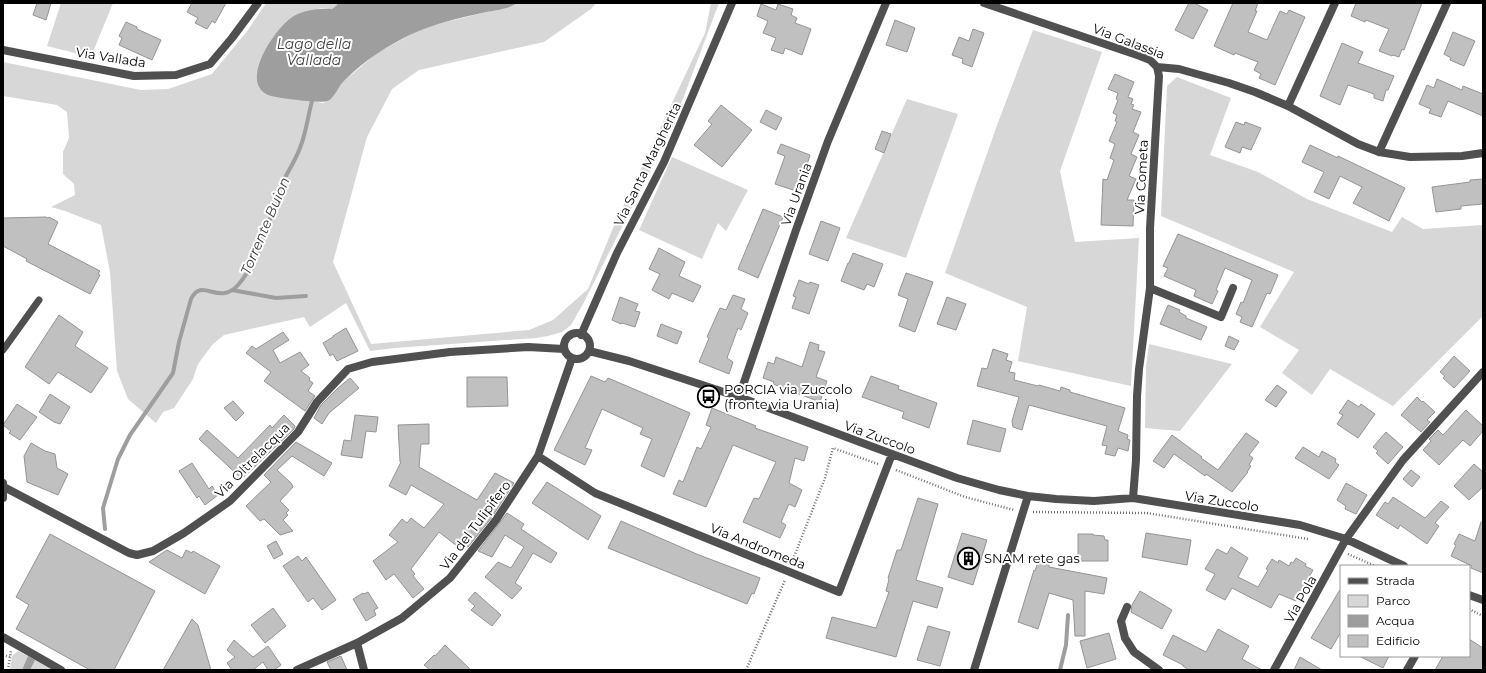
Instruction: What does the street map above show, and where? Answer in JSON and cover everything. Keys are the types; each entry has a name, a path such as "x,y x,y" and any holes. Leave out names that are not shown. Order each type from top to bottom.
{"street":[{"name":"Via Vallada","path":"3,50 134,76 176,75 210,64 232,38 258,3"},
{"name":"Via Santa Margherita","path":"581,335 617,253 664,162 732,3"},
{"name":"Via Urania","path":"739,397 828,141 886,3"},
{"name":"Via Galassia","path":"984,3 1140,56 1150,60 1157,67 1180,69 1229,83 1288,106 1358,144 1379,152 1410,157 1462,156 1483,153"},
{"path":"1288,106 1335,3"},
{"path":"1379,152 1446,3"},
{"name":"Via Cometa","path":"1133,498 1136,460 1139,369 1150,288 1150,228 1159,76 1157,67"},
{"path":"1150,288 1221,317 1233,288"},
{"path":"573,334 581,335 589,342 589,351 581,359 572,358 566,354 564,344 573,334"},
{"name":"Via Oltrelacqua","path":"3,485 129,554 137,555 153,551 184,533 230,501 298,432 317,402 348,369 372,362 450,352 528,347 564,349"},
{"name":"Via Zuccolo","path":"589,351 629,361 739,397 964,480 999,490 1028,496 1094,501 1133,498 1300,525 1346,539 1402,565"},
{"name":"Via del Tulipifero","path":"297,670 357,643 402,618 450,578 496,520 538,456 572,358"},
{"name":"Via Pola","path":"1274,670 1341,551 1346,539 1403,460 1483,372"},
{"name":"Via Andromeda","path":"538,456 595,493 839,592 892,454"},
{"path":"3,485 3,498"},
{"path":"974,670 1028,496"},
{"path":"1470,595 1483,600"},
{"path":"1127,607 1121,622 1125,638 1134,652 1159,670"},
{"path":"3,637 61,670"},
{"path":"357,643 364,670"},
{"path":"1407,670 1414,657"}],"lane":[{"path":"3,350 39,300"}],"path":[{"path":"746,670 789,571 825,478 834,448 965,497 1023,512 1147,513 1314,540"},
{"path":"1341,551 1373,565"},
{"path":"1470,610 1483,616"},
{"path":"8,670 14,643"},
{"path":"3,655 10,656"}],"green space":[{"path":"61,3 113,3 91,57 47,46"},
{"path":"266,3 337,3 337,5 332,9 321,8 290,19 273,38 262,58 312,101 323,103 328,101 344,81 377,53 414,33 434,25 517,3 596,3 591,9 544,42 419,70 392,89 367,137 333,262 371,344 529,330 553,320 588,289 613,228 705,33 711,3 719,3 672,128 583,304 571,325 562,332 536,338 370,351 346,303 310,327 304,317 224,335 212,345 198,364 193,379 174,408 163,412 156,423 128,399 117,371 110,272 101,225 51,207 75,195 74,184 63,174 63,152 69,138 67,112 57,105 3,96 3,62 141,90 168,89 212,74 248,30"},
{"path":"1033,30 1102,52 1060,171 1075,242 1139,238 1131,386 1018,361 1027,307 945,273 996,128"},
{"path":"1177,77 1231,98 1210,155 1258,172 1307,199 1392,232 1402,217 1423,229 1483,225 1483,316 1393,406 1330,369 1312,395 1282,373 1299,350 1260,327 1294,272 1161,216 1167,86"},
{"path":"907,99 958,114 906,258 846,238"},
{"path":"672,157 748,190 726,231 718,223 702,259 639,230"},
{"path":"1149,344 1232,364 1180,431 1145,428 1146,367"},
{"path":"18,651 54,670 10,670 12,656"}],"water":[{"name":"Lago della Vallada","path":"337,3 517,3 504,8 437,24 420,30 385,49 360,66 343,82 333,97 328,101 308,101 268,95 260,88 257,79 258,67 263,54 278,31 286,22 302,12 332,9 337,5"},
{"path":"28,656 35,660 30,670 22,670"}],"building":[{"path":"37,3 51,3 46,20 33,15"},
{"path":"192,3 226,3 215,23 212,21 207,29 195,23 198,18 187,12"},
{"path":"1189,3 1194,3 1208,10 1193,39 1175,30"},
{"path":"1233,3 1258,3 1255,11 1257,11 1248,32 1267,40 1280,11 1287,14 1289,10 1305,17 1275,85 1259,78 1261,74 1254,70 1258,62 1235,53 1234,55 1214,46"},
{"path":"1356,3 1422,3 1404,50 1402,49 1399,57 1379,51 1389,29 1351,16"},
{"path":"761,4 776,10 778,4 793,9 791,15 797,18 795,23 811,29 802,55 785,48 783,54 771,50 776,38 763,33 768,21 757,16"},
{"path":"895,20 915,28 907,52 886,45"},
{"path":"126,22 161,40 152,60 119,45 122,38 119,36"},
{"path":"973,29 984,33 972,67 962,63 963,59 952,55 959,37 969,41"},
{"path":"1453,32 1475,41 1464,66 1450,60 1451,58 1444,54"},
{"path":"1342,43 1363,52 1358,63 1394,76 1388,90 1386,90 1383,101 1374,98 1374,94 1348,85 1340,105 1320,96"},
{"path":"1115,74 1134,82 1128,97 1133,99 1131,104 1134,105 1132,109 1141,112 1133,132 1139,135 1131,154 1137,157 1129,176 1136,179 1127,200 1134,200 1133,226 1101,225 1103,179 1107,180 1114,160 1110,158 1115,144 1109,141 1117,122 1115,121 1117,115 1113,113 1118,100 1116,99 1118,93 1108,89"},
{"path":"1437,79 1462,90 1463,86 1483,94 1483,116 1448,101 1441,117 1429,113 1431,109 1419,104 1427,85 1434,88"},
{"path":"721,105 752,130 722,167 694,145 712,124 708,121"},
{"path":"766,110 782,118 776,130 760,122"},
{"path":"1236,122 1244,125 1245,122 1261,128 1251,150 1242,147 1240,153 1225,147"},
{"path":"882,131 891,134 884,153 875,149"},
{"path":"781,144 810,155 802,181 800,180 796,191 775,184 785,156 777,153"},
{"path":"1310,145 1338,158 1338,156 1405,188 1389,221 1353,203 1362,187 1340,176 1329,199 1314,192 1324,172 1302,162"},
{"path":"1483,179 1483,204 1461,206 1461,209 1436,212 1432,187"},
{"path":"763,209 783,217 758,278 738,269"},
{"path":"46,217 58,222 48,244 100,271 98,274 100,275 90,294 26,261 27,259 3,246 3,218"},
{"path":"821,221 840,228 828,261 809,254"},
{"path":"1178,234 1278,275 1270,294 1267,293 1252,327 1240,322 1242,317 1236,314 1241,302 1243,303 1252,280 1225,268 1216,290 1218,291 1212,304 1194,296 1196,290 1164,276 1168,268 1163,266"},
{"path":"659,248 685,262 679,276 701,286 693,302 672,293 669,299 652,290 660,274 649,269"},
{"path":"853,253 883,264 874,287 867,284 864,290 841,281"},
{"path":"906,273 933,282 915,332 899,326 908,299 898,295"},
{"path":"799,280 809,284 810,282 819,285 809,314 792,308 796,297 793,296"},
{"path":"733,295 745,299 741,309 748,313 741,330 738,328 727,358 733,362 729,374 699,362 709,338 707,337 720,308 726,310"},
{"path":"620,297 638,304 635,311 640,312 635,327 621,324 612,320"},
{"path":"947,297 966,304 956,330 937,324"},
{"path":"1168,305 1180,310 1179,312 1186,316 1186,318 1207,327 1201,340 1160,324"},
{"path":"59,315 83,332 75,346 108,368 91,393 58,372 49,384 25,367"},
{"path":"661,324 682,332 677,344 657,336"},
{"path":"346,328 358,351 337,361 333,354 330,356 323,343"},
{"path":"283,332 289,340 273,350 280,363 300,352 309,365 301,371 310,378 309,380 313,383 308,391 315,396 305,411 264,381 271,372 246,353 252,346 256,349"},
{"path":"1229,336 1239,341 1234,350 1225,346"},
{"path":"810,342 819,345 818,350 825,352 816,377 827,381 820,402 773,384 774,382 763,378 768,362 774,364 776,357 802,367"},
{"path":"993,349 1008,354 1006,360 1012,362 1009,372 1015,373 1014,380 1060,391 1061,387 1070,390 1070,392 1125,408 1118,431 1128,435 1127,439 1130,440 1128,451 1118,448 1115,456 1105,454 1107,446 1102,445 1107,426 1029,405 1022,430 1013,427 1012,421 1019,397 977,386 982,368 987,369"},
{"path":"1454,356 1470,371 1454,388 1443,378 1445,376 1440,372"},
{"path":"591,376 605,382 608,378 690,413 664,477 641,466 652,439 640,434 643,428 602,409 585,448 592,450 585,465 554,450"},
{"path":"871,376 899,386 898,389 937,403 929,428 902,418 904,412 862,397"},
{"path":"467,377 507,377 508,406 467,407"},
{"path":"350,378 359,388 329,413 322,424 314,418 321,405"},
{"path":"1277,385 1287,392 1276,407 1265,400"},
{"path":"50,394 70,407 60,424 54,422 39,412"},
{"path":"1417,397 1435,412 1427,420 1430,422 1421,432 1401,415"},
{"path":"1348,400 1359,407 1361,404 1375,414 1358,438 1337,424 1343,415 1339,413"},
{"path":"233,401 244,413 236,421 224,408"},
{"path":"17,404 37,417 20,440 9,433 11,431 3,425"},
{"path":"712,408 756,426 755,428 808,447 804,461 795,458 789,483 802,490 795,507 789,504 781,522 786,525 780,538 743,522 754,498 759,499 776,462 733,445 706,507 673,494 679,480 683,482 697,447 701,449 711,427 706,425"},
{"path":"1466,410 1483,426 1483,431 1470,446 1463,440 1439,465 1423,450 1431,441 1429,439 1438,430 1443,435"},
{"path":"284,415 295,426 294,429 242,479 199,439 207,430 238,458 270,425 272,428"},
{"path":"355,415 378,417 376,432 366,431 362,458 341,455 344,440 351,441"},
{"path":"973,420 1006,429 1000,452 967,444"},
{"path":"429,424 429,444 421,444 419,467 477,500 495,473 514,483 492,517 468,547 465,546 462,550 439,532 411,569 415,574 413,576 424,589 413,598 394,574 386,580 373,561 398,542 389,535 402,519 407,523 411,518 424,528 444,504 411,485 406,495 389,486 401,462 398,425"},
{"path":"1386,432 1403,447 1388,464 1376,453 1378,451 1373,447"},
{"path":"1246,433 1259,442 1249,455 1253,458 1249,465 1251,466 1248,472 1232,492 1206,474 1205,476 1174,454 1164,468 1153,461 1172,435 1218,470"},
{"path":"296,442 332,463 324,476 292,456 277,470 291,483 293,487 280,501 289,510 286,513 288,515 283,520 293,531 280,535 264,519 260,521 246,506 271,482 264,475"},
{"path":"31,443 45,451 55,454 57,468 68,474 58,495 27,482 24,456"},
{"path":"1303,447 1319,457 1322,451 1336,459 1335,462 1339,465 1329,479 1295,458"},
{"path":"192,463 209,489 212,486 218,495 205,505 199,496 197,498 179,471"},
{"path":"1474,464 1483,472 1483,487 1469,500 1454,486"},
{"path":"1411,470 1420,477 1412,487 1403,479"},
{"path":"547,482 601,516 588,540 532,503"},
{"path":"1346,483 1367,495 1356,514 1345,509 1346,506 1337,500"},
{"path":"1393,497 1425,518 1441,501 1449,507 1435,523 1439,526 1427,544 1400,525 1398,529 1376,515 1385,502 1388,504"},
{"path":"918,498 938,504 916,580 943,588 937,608 913,601 896,657 826,638 832,617 876,628 889,592 886,591 888,578 897,550 901,550"},
{"path":"507,513 524,524 521,529 557,553 551,563 533,553 515,583 522,588 512,599 485,577 498,562 511,568 524,547 505,535 492,557 478,551"},
{"path":"621,521 699,555 760,578 754,594 752,593 747,604 608,548"},
{"path":"1481,522 1483,522 1483,573 1471,568 1472,566 1451,556 1456,545 1454,544 1459,534 1475,541"},
{"name":"SNAM rete gas","path":"962,533 987,540 973,585 948,577"},
{"path":"1146,533 1191,540 1187,565 1142,557"},
{"path":"50,534 155,591 114,670 90,670 16,629 29,605 16,597"},
{"path":"1078,534 1104,536 1105,540 1108,540 1108,561 1078,561"},
{"path":"276,541 283,554 274,559 267,546"},
{"path":"1231,547 1248,558 1238,577 1258,587 1268,570 1266,569 1272,559 1278,563 1279,560 1289,566 1296,558 1306,564 1305,566 1313,570 1296,601 1279,594 1271,608 1232,588 1225,600 1206,590 1215,574 1205,569 1217,549 1227,554"},
{"path":"167,550 182,558 186,550 192,553 193,551 220,566 205,594 149,562"},
{"path":"298,556 302,561 306,557 336,600 322,610 313,598 308,602 283,566"},
{"path":"1039,558 1049,561 1049,567 1107,578 1104,594 1085,591 1085,636 1075,636 1073,600 1049,593 1038,629 1018,622"},
{"path":"1340,590 1340,634 1331,649 1311,638"},
{"path":"1140,591 1172,610 1162,629 1131,612 1132,605"},
{"path":"368,592 378,608 374,610 376,615 366,621 353,599 363,593"},
{"path":"475,592 501,615 492,626 471,610 475,606 468,600"},
{"path":"273,608 286,626 265,643 251,625"},
{"path":"192,619 198,625 211,670 163,670"},
{"path":"928,626 950,632 940,666 917,660"},
{"path":"1218,629 1249,646 1242,659 1262,670 1189,670 1183,665 1163,655 1173,635 1206,652"},
{"path":"1109,633 1116,659 1087,668 1080,641"},
{"path":"234,640 253,657 268,646 281,665 274,670 268,670 263,662 253,670 232,670 227,663 235,657 227,650"},
{"path":"1470,640 1483,648 1483,670 1435,670 1442,657 1470,657"},
{"path":"445,645 471,670 430,670 424,665"},
{"path":"341,656 347,670 331,670 327,662"},
{"path":"1300,657 1322,670 1294,670"},
{"path":"1361,657 1388,657 1383,668"}],"waterway":[{"name":"Torrente Buion","path":"105,529 103,508 118,459 130,435 173,373 179,342 191,299 195,293 200,290 217,293 231,291 238,285 248,271 258,252 278,192 300,148 314,98"},
{"path":"232,290 276,298 306,296"},
{"path":"1060,670 1066,645 1068,615"}],"place":[{"name":"PORCIA via Zuccolo (fronte via Urania)","path":"708,396"},
{"name":"SNAM rete gas","path":"968,558"}]}
